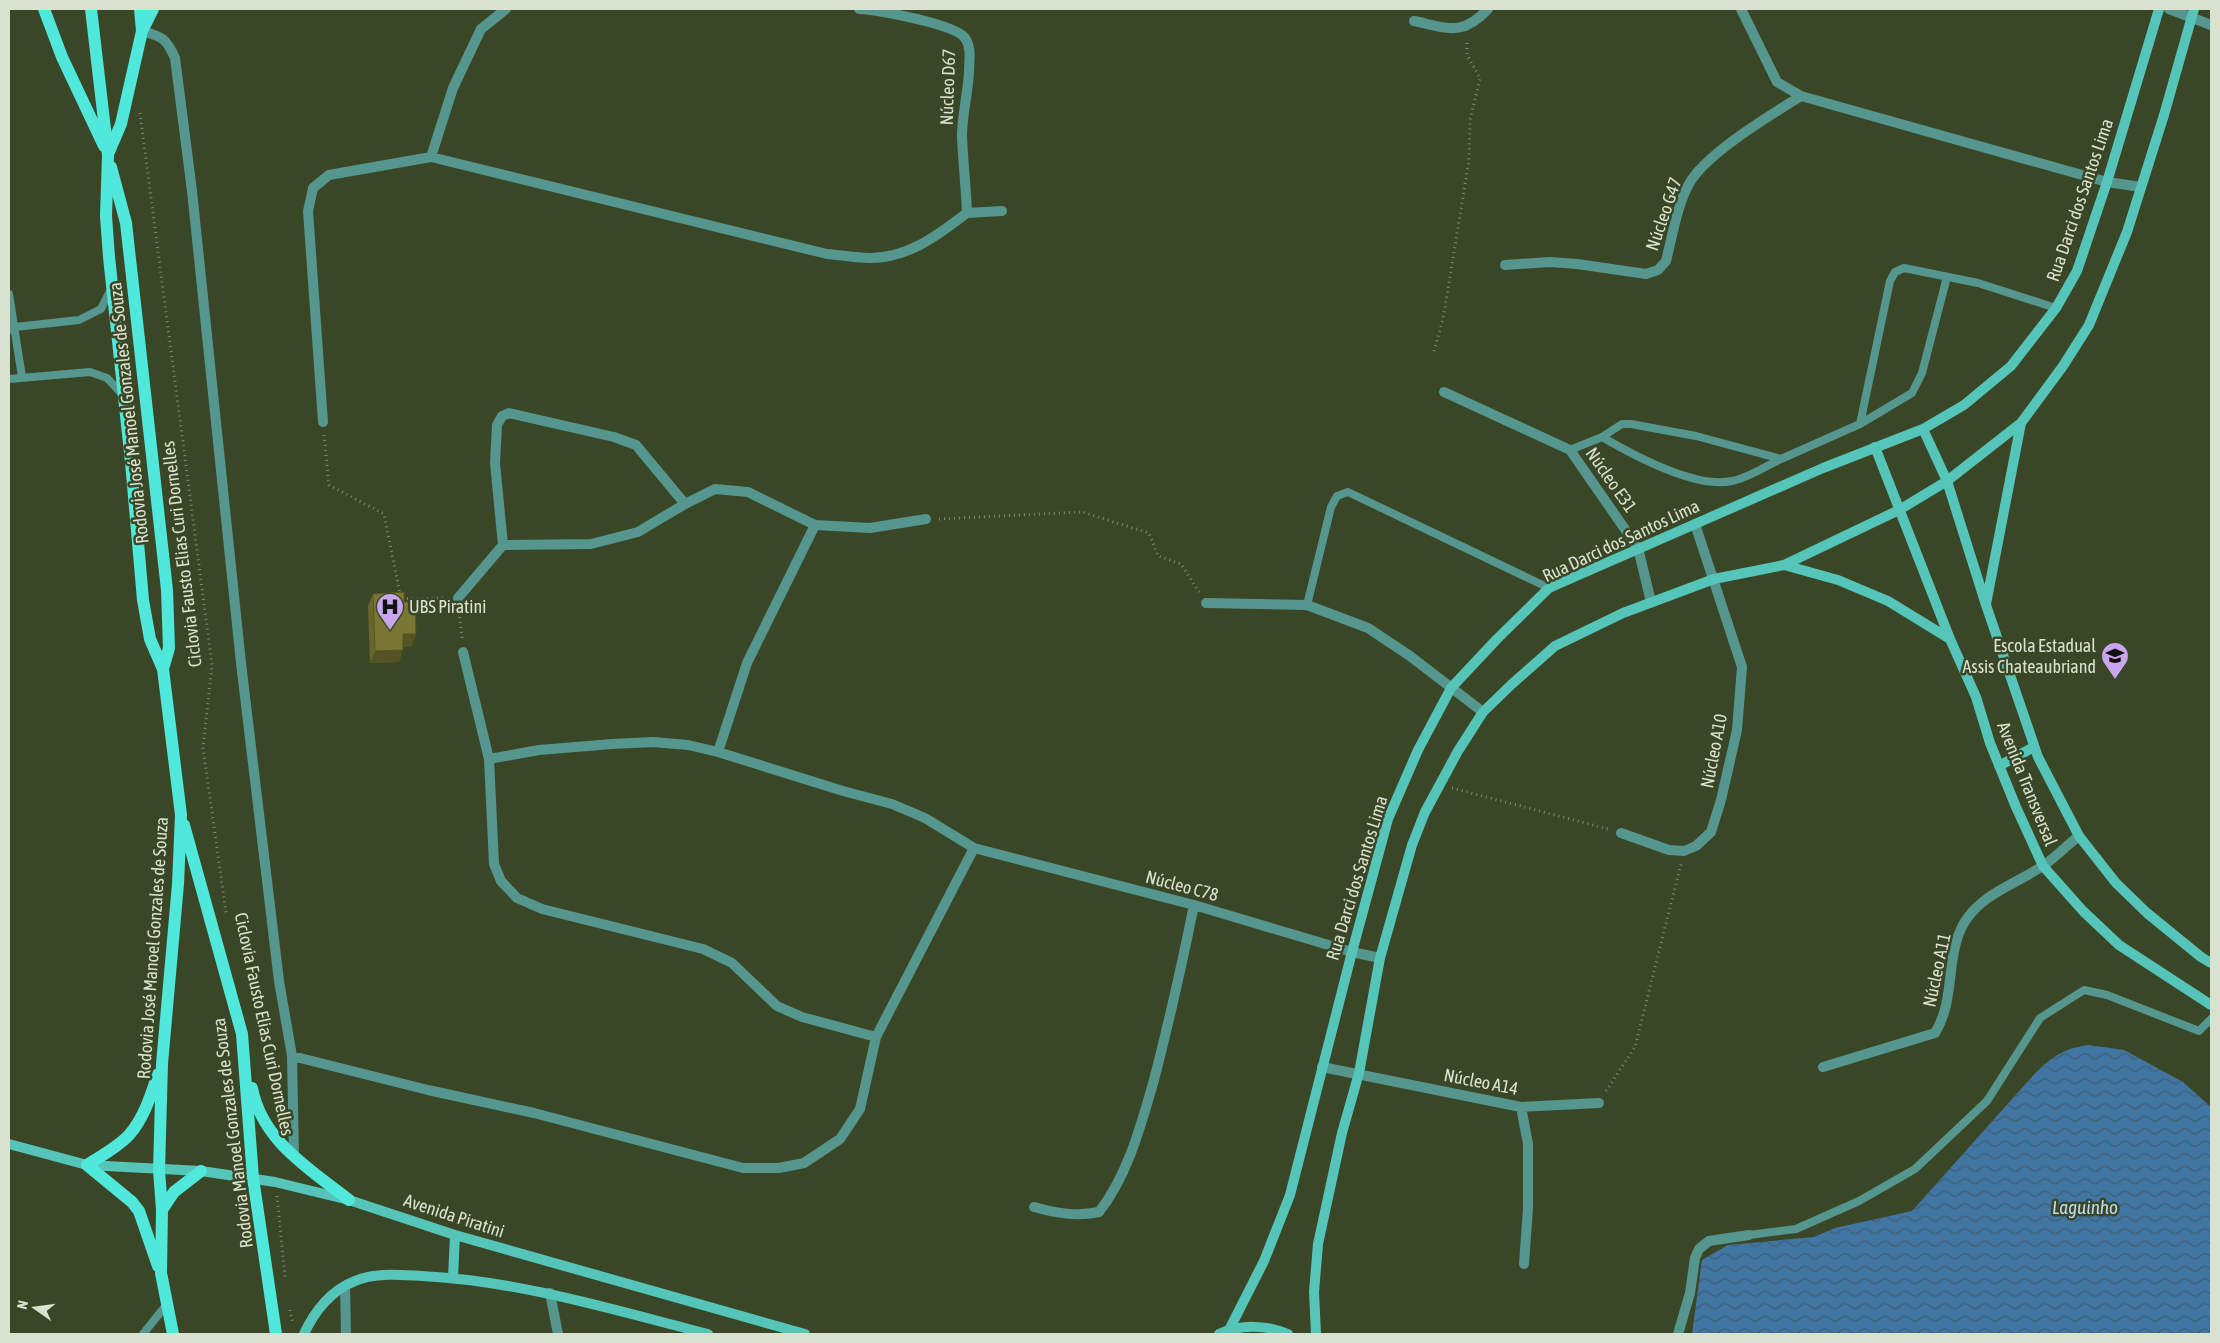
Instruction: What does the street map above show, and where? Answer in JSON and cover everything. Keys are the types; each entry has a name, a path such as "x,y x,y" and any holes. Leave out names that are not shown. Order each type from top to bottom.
{"main road":[{"path":"44,9 62,57 108,155"},
{"name":"Rodovia José Manoel Gonzales de Souza","path":"91,9 108,155 126,223 167,590 169,648 163,669"},
{"path":"140,9 142,31"},
{"path":"108,155 121,124 142,31 153,9"},
{"name":"Rodovia José Manoel Gonzales de Souza","path":"108,155 106,216 143,600 150,639 163,669 181,815 178,884 162,1064 159,1170"},
{"name":"Rodovia Manoel Gonzales de Souza","path":"181,815 242,1034 254,1178 276,1334"},
{"path":"242,1034 254,1100 275,1139 294,1157 349,1200"},
{"path":"162,1064 141,1118 130,1134 119,1144 87,1165 132,1202 139,1212 161,1273 173,1334"},
{"path":"159,1170 162,1210 161,1273"},
{"path":"162,1210 174,1192 201,1171"}],"street":[{"path":"431,157 453,88 481,29 506,9"},
{"name":"Núcleo D67","path":"860,9 880,10 941,26 964,37 970,49 968,92 962,135 967,213"},
{"path":"1414,21 1452,29 1468,26 1488,9"},
{"path":"1742,9 1777,82 1801,96 2107,182 2141,187"},
{"name":"Rua Darci dos Santos Lima","path":"1228,1332 1264,1262 1290,1196 1322,1066 1388,819 1418,750 1452,688 1497,639 1549,588 1875,447 1923,429 1964,406 2011,366 2056,308 2077,271 2107,182 2158,9"},
{"path":"2169,9 2193,13 2211,25"},
{"path":"1316,1334 1314,1292 1318,1244 1342,1132 1359,1073 1380,958 1412,845 1425,812 1483,712 1513,682 1555,646 1595,626 1651,602 1714,579 1784,565 1899,510 1947,481 2021,423 2063,366 2089,325 2128,232 2193,13"},
{"path":"142,31 159,36 167,41 175,58 192,191 241,663 278,972 292,1056 294,1157"},
{"name":"Núcleo G47","path":"1505,265 1550,262 1646,274 1658,270 1666,262 1686,188 1694,175 1742,134 1801,96"},
{"path":"323,422 308,211 313,188 329,175 431,157 827,254 871,258 908,252 937,236 967,213 1002,211"},
{"name":"Núcleo E31","path":"1444,392 1570,450 1638,548 1651,602"},
{"path":"458,598 503,544 496,454 497,425 502,416 509,413 614,437 636,445 685,504"},
{"path":"1986,605 2021,423"},
{"name":"Avenida Transversal","path":"1923,429 1947,481 2034,747 2079,836 2116,883 2147,913 2211,963"},
{"name":"Avenida Transversal","path":"1875,447 1950,640 1976,698 1999,766 2043,866 2083,911 2119,945 2210,1005"},
{"path":"503,544 591,544 638,532 685,504 715,489 748,492 815,525 870,528 926,519"},
{"name":"Núcleo A10","path":"1684,851 1696,846 1710,832 1721,800 1737,730 1742,667 1695,524"},
{"path":"718,752 747,663 815,525"},
{"path":"1784,565 1838,580 1888,601 1950,640"},
{"path":"1206,603 1307,605 1368,628 1410,656 1483,712"},
{"path":"463,652 489,759 494,864 501,881 517,898 542,909 704,949 732,963 777,1006 802,1017 876,1037"},
{"name":"Núcleo C78","path":"489,759 539,750 612,744 652,742 688,745 718,752 892,804 925,818 974,848 1194,905 1352,952 1380,958"},
{"path":"1999,766 2034,747"},
{"path":"1621,833 1669,850 1684,851"},
{"name":"Núcleo A11","path":"1823,1067 1935,1032 1943,1020 1956,943 1964,923 1979,904 2009,883 2043,866 2079,836"},
{"path":"292,1056 428,1090 534,1113 743,1168 779,1168 804,1163 840,1139 860,1110 876,1037 974,848"},
{"path":"1034,1207 1062,1214 1087,1215 1099,1212 1113,1194 1141,1126 1171,1016 1194,905"},
{"name":"Núcleo A14","path":"1322,1066 1522,1107 1599,1103"},
{"path":"1522,1107 1528,1144 1528,1208 1524,1264"},
{"name":"Avenida Piratini","path":"9,1144 87,1165 201,1171 275,1182 349,1200 455,1235 805,1334"},
{"path":"1678,1334 1690,1293 1695,1258 1699,1249 1709,1240 1749,1234"},
{"path":"453,1278 455,1235"},
{"path":"304,1334 309,1322 324,1303 345,1286 356,1280 390,1274 453,1278 550,1293 708,1334"},
{"path":"345,1286 346,1334"},
{"path":"550,1293 558,1334"},
{"path":"1219,1334 1257,1327 1278,1330 1288,1334"}],"lane":[{"path":"1860,424 1890,280 1895,272 1904,268 1978,283 2056,308"},
{"path":"1602,437 1638,458 1694,478 1714,482 1732,481 1860,424 1912,393 1922,373 1947,277"},
{"path":"12,329 79,320 101,309 113,285"},
{"path":"9,294 12,329 22,378"},
{"path":"9,378 90,372 107,378 124,396"},
{"path":"1570,450 1602,437 1622,424 1641,424 1696,436 1781,459"},
{"path":"1307,605 1331,507 1337,496 1348,492 1549,588"},
{"path":"1749,1234 1796,1229 1860,1201 1914,1169 1987,1101 2040,1018 2084,990 2107,995 2199,1030 2211,1019"},
{"path":"143,1334 167,1304"}],"path":[{"path":"1434,351 1443,319 1469,160 1470,120 1480,78 1467,55 1468,26"},
{"name":"Ciclovia Fausto Elias Curi Dornelles","path":"139,105 212,665 203,748 227,919"},
{"path":"323,422 329,485 384,514 401,599 458,598 463,652"},
{"path":"926,519 1082,512 1149,532 1158,556 1180,564 1206,603"},
{"path":"1439,785 1621,833"},
{"path":"1599,1103 1634,1047 1684,851"},
{"path":"275,1182 285,1279"},
{"path":"289,1304 293,1327"}],"water":[{"name":"Laguinho","path":"2089,1045 2124,1050 2183,1082 2211,1107 2211,1334 1692,1334 1702,1260 1728,1245 1814,1237 1835,1228 1912,1211 2039,1069 2062,1052"}],"building":[{"name":"UBS Piratini","path":"404,592 404,602 415,602 416,634 403,634 403,650 375,651 373,594"}],"place":[{"name":"UBS Piratini","path":"390,631"},
{"name":"Escola Estadual Assis Chateaubriand","path":"2115,680"}]}
